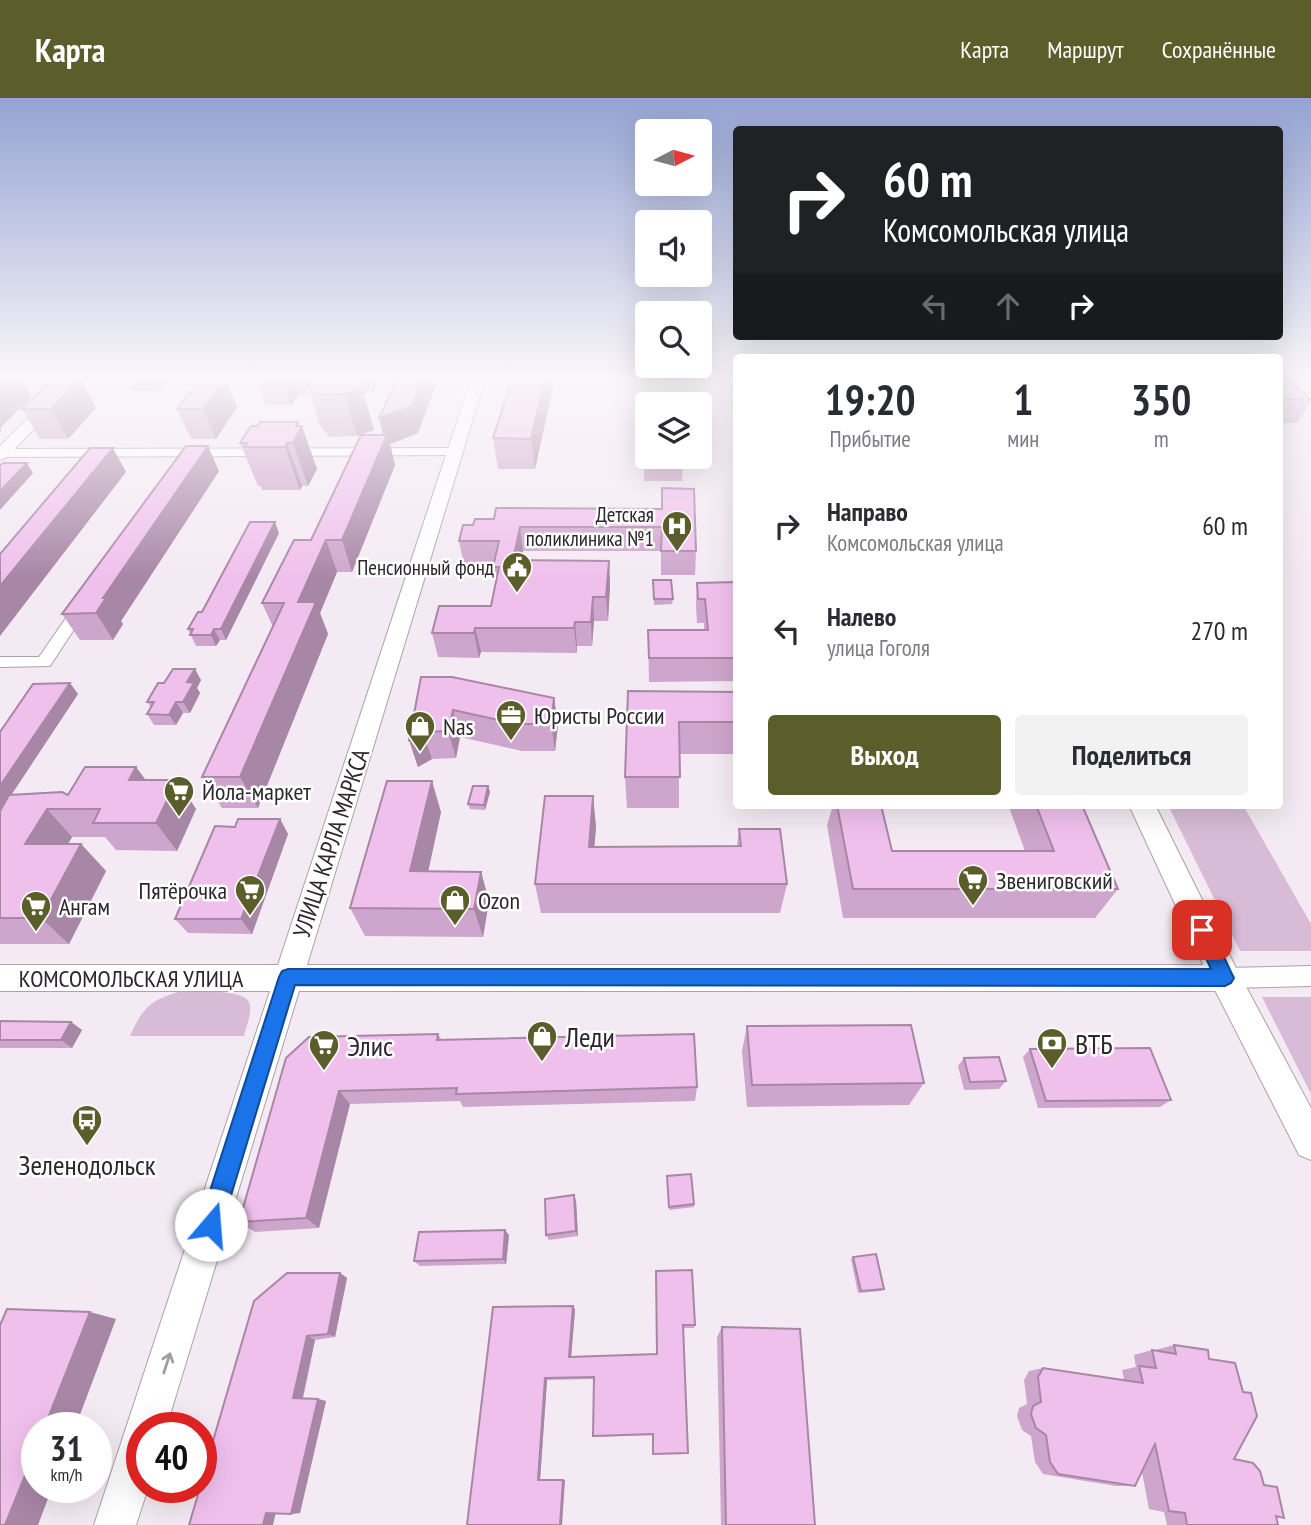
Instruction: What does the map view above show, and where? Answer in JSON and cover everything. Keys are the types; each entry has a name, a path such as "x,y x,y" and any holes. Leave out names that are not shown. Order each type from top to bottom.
{"main road":[{"path":"1144,809 1225,978 1311,1143"}],"street":[{"name":"УЛИЦА КАРЛА МАРКСА","path":"151,1412 456,446"},
{"path":"1,454 454,452"},
{"path":"0,662 44,662 90,593"},
{"name":"КОМСОМОЛЬСКАЯ УЛИЦА","path":"0,978 1311,976"},
{"path":"115,1525 126,1491"}],"shaded area":[{"path":"1170,809 1245,809 1311,924 1311,951 1240,951"},
{"path":"178,992 216,992 245,998 249,1002 250,1010 244,1036 130,1036 138,1019 148,1007"},
{"path":"1262,997 1311,997 1311,1094"}],"building":[{"path":"186,446 208,446 103,598 106,598 96,613 62,614"},
{"path":"246,446 286,446 285,447"},
{"path":"356,446 382,446 342,540 326,540 298,602 316,602 240,777 202,777 284,603 262,603 294,540 311,540"},
{"path":"90,448 113,448 0,586 0,554"},
{"path":"3,463 27,463 0,491 0,466"},
{"path":"662,488 694,489 696,551 661,551 662,527 520,527 513,560 609,561 606,597 593,597 591,622 575,622 574,628 475,628 474,633 432,633 439,606 491,606 499,567 493,567 499,541 459,541 463,525 473,525 475,519 494,519 496,508 662,509"},
{"path":"250,522 275,522 221,629 214,629 211,635 190,635 193,629 188,629 198,612 202,612"},
{"path":"653,580 671,580 673,599 654,599"},
{"path":"733,582 733,658 649,658 648,630 708,630 705,599 698,599 697,583"},
{"path":"173,669 195,669 187,682 194,683 183,702 176,702 169,715 147,714 154,702 147,702 158,683 164,683"},
{"path":"421,677 452,677 554,698 551,724 517,724 453,710 448,731 423,732 409,740"},
{"path":"70,683 0,786 0,732 33,684"},
{"path":"628,691 733,692 733,722 679,722 680,777 625,777"},
{"path":"85,767 136,767 129,780 177,780 156,823 93,823 100,809 47,809 25,844 81,844 41,918 0,918 0,811 9,795 62,792 68,795"},
{"path":"387,781 432,781 410,871 481,872 474,909 350,908"},
{"path":"473,786 488,786 484,805 468,804"},
{"path":"545,796 593,796 589,847 741,846 739,829 780,829 787,884 535,884"},
{"path":"838,809 882,809 892,851 1054,851 1038,809 1084,809 1118,889 853,889"},
{"path":"238,819 280,819 241,919 175,919 215,826 235,827"},
{"path":"0,1021 71,1022 61,1040 0,1040"},
{"path":"911,1025 924,1083 752,1085 747,1026"},
{"path":"438,1034 437,1040 694,1034 697,1087 456,1094 457,1088 339,1091 306,1218 239,1222 286,1058 309,1037"},
{"path":"1150,1048 1171,1100 1046,1101 1030,1049"},
{"path":"999,1057 1006,1081 970,1082 964,1058"},
{"path":"691,1174 694,1204 669,1207 667,1176"},
{"path":"574,1195 576,1231 546,1235 545,1199"},
{"path":"505,1230 503,1259 414,1261 419,1232"},
{"path":"876,1254 884,1289 861,1291 853,1257"},
{"path":"692,1270 695,1325 683,1325 688,1453 653,1454 653,1434 593,1436 594,1377 545,1378 538,1480 563,1480 560,1525 467,1525 493,1307 573,1306 569,1357 657,1354 656,1271"},
{"path":"287,1273 340,1273 328,1334 307,1336 293,1398 318,1399 291,1514 266,1513 263,1525 189,1525 196,1503 217,1503 217,1427 254,1301"},
{"path":"7,1309 90,1312 50,1412 21,1412 21,1486 5,1525 0,1525 0,1325"},
{"path":"722,1327 800,1329 815,1525 726,1525"},
{"path":"1174,1345 1208,1350 1209,1359 1235,1363 1243,1392 1251,1393 1257,1416 1234,1459 1253,1463 1260,1471 1264,1485 1277,1487 1284,1518 1276,1516 1278,1525 1187,1525 1185,1513 1169,1511 1155,1444 1135,1486 1058,1474 1050,1462 1046,1435 1036,1428 1031,1414 1033,1406 1041,1402 1038,1377 1043,1368 1143,1383 1139,1366 1156,1368 1152,1350 1176,1354"}],"place":[{"name":"Детская поликлиника №1","path":"677,553"},
{"name":"Пенсионный фонд","path":"517,594"},
{"name":"Юристы России","path":"511,742"},
{"name":"Nas","path":"420,753"},
{"name":"Йола-маркет","path":"179,818"},
{"name":"Звениговский","path":"973,907"},
{"name":"Пятёрочка","path":"250,917"},
{"name":"Ozon","path":"455,927"},
{"name":"Ангам","path":"36,933"},
{"name":"Леди","path":"542,1063"},
{"name":"ВТБ","path":"1052,1070"},
{"name":"Элис","path":"324,1072"},
{"name":"Зеленодольск","path":"87,1147"}],"route":[{"path":"211,1225 288,977 1225,978 1202,930"}]}
